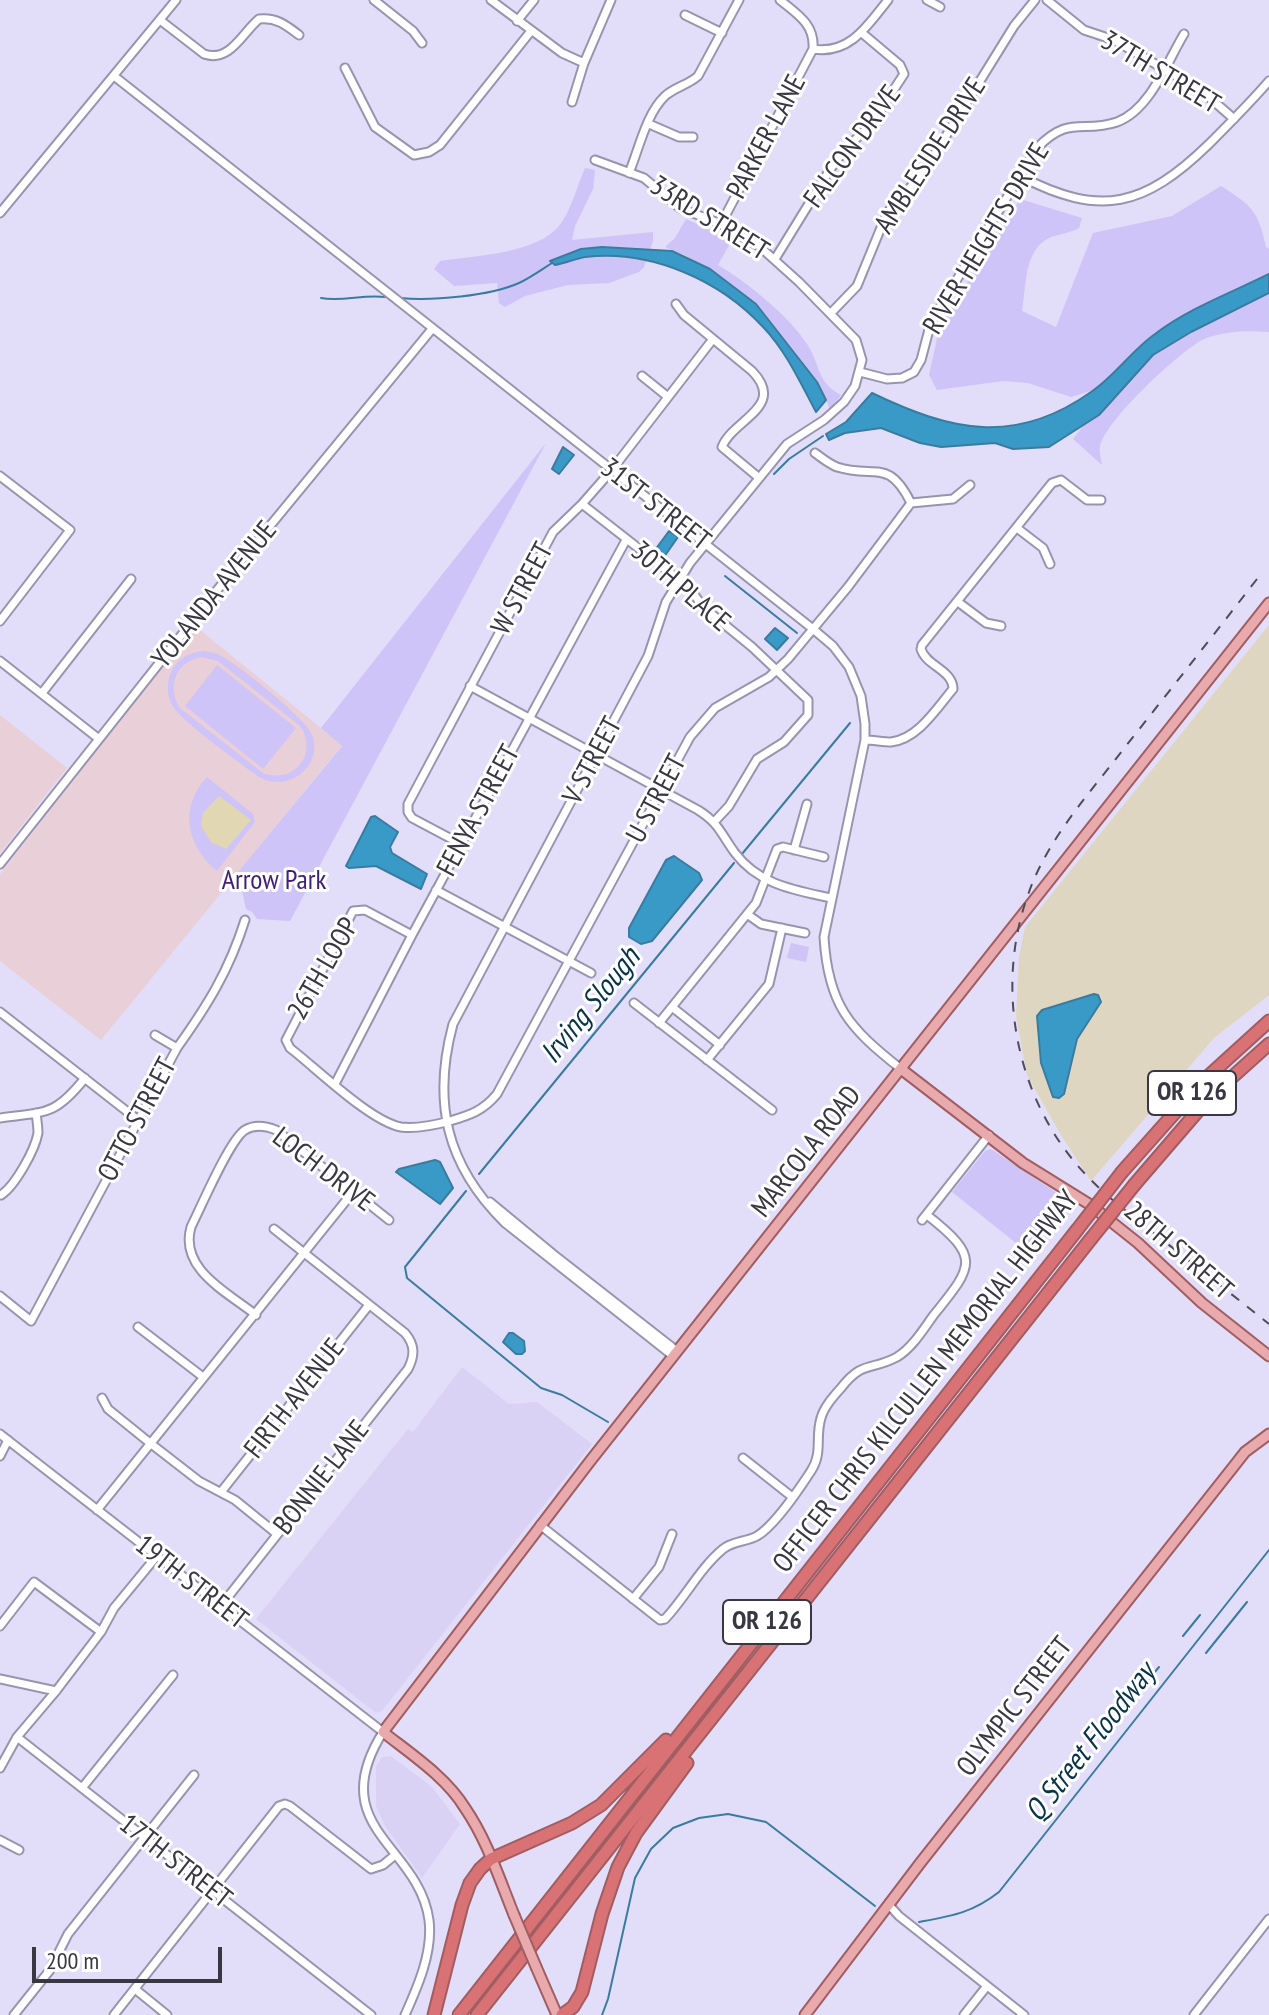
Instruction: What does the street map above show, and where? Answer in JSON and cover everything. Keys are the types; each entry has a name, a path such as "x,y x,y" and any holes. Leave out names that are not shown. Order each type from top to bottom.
{"highway":[{"name":"OFFICER CHRIS KILCULLEN MEMORIAL HIGHWAY","path":"459,2015 1122,1172 1203,1081 1269,1021"},
{"name":"OFFICER CHRIS KILCULLEN MEMORIAL HIGHWAY","path":"477,2015 1135,1184 1210,1097 1269,1044"},
{"path":"559,2015 573,2007 582,1992 610,1886 624,1854 762,1657"},
{"path":"434,2015 470,1883 491,1859 572,1823 601,1805 718,1684"}],"main road":[{"name":"MARCOLA ROAD","path":"383,1732 540,1525 1269,603"},
{"name":"28TH STREET","path":"901,1069 1023,1163 1100,1213 1138,1243 1202,1303 1269,1356"},
{"name":"OLYMPIC STREET","path":"805,2015 1245,1452 1269,1434"},
{"path":"383,1732 451,1790 464,1806 485,1842 559,2015"}],"street":[{"path":"0,213 176,0"},
{"path":"374,0 413,31 422,43"},
{"path":"491,0 562,53 584,63"},
{"path":"517,21 534,0"},
{"path":"572,102 584,63 611,0"},
{"path":"629,173 655,108 664,98 698,76 739,0"},
{"path":"780,0 811,29 813,49 836,49 846,45 862,33 888,0"},
{"path":"927,0 940,7"},
{"name":"AMBLESIDE DRIVE","path":"831,313 857,286 887,213 923,173 1014,26 1035,0"},
{"name":"37TH STREET","path":"1047,0 1084,30 1114,40 1202,91 1234,119"},
{"path":"685,15 722,33"},
{"path":"160,20 212,57 223,56 259,19 280,21 299,35"},
{"path":"345,68 375,127 414,155 429,152 440,145 531,31"},
{"name":"FALCON DRIVE","path":"775,259 829,171 846,148 876,118 904,74 900,65 862,33"},
{"name":"RIVER HEIGHTS DRIVE","path":"860,372 887,379 902,378 914,372 921,360 931,322 1037,148 1050,135 1067,127 1120,121 1135,110 1147,97 1184,34"},
{"name":"PARKER LANE","path":"721,224 813,49"},
{"name":"31ST STREET","path":"114,76 833,646 849,667 863,706 865,740 824,937 826,970 834,995 859,1033 901,1069"},
{"path":"1020,176 1071,198 1121,200 1140,194 1175,175 1269,81"},
{"path":"649,124 679,137 693,137"},
{"name":"33RD STREET","path":"595,160 652,182 680,208 721,224 759,246 856,340 861,350 860,372"},
{"path":"676,304 684,315 752,371 762,384 762,401 757,412 739,423 722,447 758,477"},
{"name":"YOLANDA AVENUE","path":"0,864 218,589 432,329"},
{"name":"W STREET","path":"461,844 421,824 407,810 553,532 611,471 713,339"},
{"name":"V STREET","path":"675,1354 505,1223 482,1197 461,1163 446,1122 443,1073 453,1024 648,656 666,602 679,580 758,477 787,444 835,412 855,386 860,372"},
{"path":"642,376 668,397"},
{"path":"815,453 834,466 884,471 892,476 911,503 953,499 970,485"},
{"path":"865,740 892,742 907,737 923,724 954,685 924,657 921,649 1056,480 1065,482 1087,500 1101,500"},
{"path":"0,621 70,530 2,481"},
{"name":"U STREET","path":"446,1122 473,1115 497,1094 690,737 711,712 777,669 813,629 911,503"},
{"name":"30TH PLACE","path":"582,504 679,580 703,607 777,669 808,700 808,715 784,742 757,759 729,806 715,821"},
{"path":"1017,528 1043,548 1050,564"},
{"name":"FENYA STREET","path":"335,1084 436,890 626,540"},
{"path":"42,693 131,579"},
{"path":"958,602 986,623 1001,626"},
{"path":"0,661 99,739"},
{"path":"470,686 662,789 715,821 740,859 766,880 831,898"},
{"path":"794,850 807,804"},
{"path":"659,1023 756,903 777,849 783,847 824,857"},
{"path":"436,890 591,973"},
{"name":"26TH LOOP","path":"412,935 365,910 353,911 286,1040 288,1046 335,1084 390,1124 415,1127 446,1122"},
{"path":"747,914 761,924 805,933"},
{"name":"OTTO STREET","path":"0,1296 31,1321 177,1048 225,974 245,920"},
{"path":"707,1060 769,984 782,928"},
{"path":"634,1003 772,1110"},
{"path":"672,1007 720,1045"},
{"path":"0,1012 138,1120"},
{"path":"155,1035 177,1048"},
{"path":"0,1118 60,1106 85,1078"},
{"path":"1,1195 13,1185 35,1143 38,1130 36,1113"},
{"name":"LOCH DRIVE","path":"256,1315 202,1272 189,1252 191,1227 239,1135 254,1126 276,1130 389,1220"},
{"path":"540,1525 660,1620 665,1619 721,1551 763,1531 791,1496 816,1463 820,1446 820,1419 856,1371 904,1352 962,1278 966,1258 957,1240 924,1218 989,1135"},
{"path":"97,1510 353,1192"},
{"path":"274,1229 369,1305"},
{"name":"BONNIE LANE","path":"220,1607 408,1369 414,1354 413,1346 405,1333 369,1305"},
{"name":"FIRTH AVENUE","path":"221,1492 369,1305"},
{"path":"138,1327 203,1377"},
{"path":"102,1398 108,1409 150,1443 199,1481 235,1500 277,1534"},
{"name":"19TH STREET","path":"0,1434 383,1732"},
{"path":"0,1456 8,1440"},
{"path":"743,1458 791,1496"},
{"path":"633,1599 659,1567 672,1534"},
{"path":"0,1768 17,1737 56,1691 101,1632 114,1608 156,1557"},
{"path":"0,1626 34,1582 101,1632"},
{"path":"82,1788 173,1675"},
{"path":"0,1679 56,1691"},
{"path":"383,1732 368,1762 365,1793 373,1825 422,1894 429,1922 430,1941 405,2015"},
{"name":"17TH STREET","path":"17,1737 371,2015"},
{"path":"14,2015 50,1970 68,1934 194,1775"},
{"path":"114,2015 279,1806 285,1804 371,1869 378,1868 395,1855"},
{"path":"0,1840 19,1850"},
{"path":"889,1905 1024,2015"},
{"path":"1194,2015 1269,1919"},
{"path":"964,2015 987,1986"},
{"path":"135,1989 167,2015"}],"shaded area":[{"path":"1269,625 1269,995 1214,1038 1091,1181 1027,1075 1016,1016 1019,957 1025,927"},
{"path":"195,626 342,745 101,1040 0,961 0,874"},
{"path":"0,715 67,768 0,853"},
{"path":"462,1367 509,1404 537,1402 592,1444 382,1711 376,1713 256,1619 408,1429 413,1432"},
{"path":"391,1756 432,1787 460,1824 422,1878 385,1826 376,1806 376,1767 382,1757"}],"green space":[{"path":"585,168 595,170 593,189 575,226 572,240 653,232 644,267 639,272 609,283 568,285 525,296 505,307 499,303 497,283 454,286 434,269 440,261 520,248 549,235 567,213"},
{"path":"1221,186 1247,204 1256,217 1269,249 1269,274 1176,319 1151,336 1094,390 1071,397 1028,383 1003,381 937,390 929,375 940,325 1020,199 1082,218 1079,228 1048,239 1037,247 1029,264 1022,311 1056,327 1093,233 1172,216"},
{"path":"686,219 732,240 718,265 767,300 799,333 823,379 841,395 830,410 823,392 789,345 686,256 665,247 675,238"},
{"path":"1269,293 1269,332 1244,331 1218,335 1202,340 1177,358 1115,420 1100,448 1102,465 1073,439 1153,356 1191,332"},
{"name":"Arrow Park","path":"546,443 290,921 257,919 246,909 238,872 342,746 321,728"},
{"path":"204,651 218,654 231,662 272,694 308,729 313,737 312,760 298,776 277,782 266,780 209,740 176,710 168,694 171,672 182,658","holes":["201,657 218,661 300,726 307,746 305,756 293,771 274,776 263,773 180,708 174,691 180,670 185,664"]},
{"path":"217,665 296,728 263,769 185,706"},
{"path":"207,777 253,814 255,822 217,871 199,850 190,826 192,801"},
{"path":"791,943 809,947 806,962 787,958"},
{"path":"991,1149 1066,1199 1026,1251 952,1192 985,1151"}],"sand":[{"path":"219,796 251,820 226,849 211,842 201,826 203,813"}],"water":[{"path":"602,247 672,251 710,269 756,304 817,382 826,400 816,412 793,368 772,337 746,311 705,282 659,263 634,258 585,257 555,265 550,261 581,249"},
{"path":"1269,274 1269,293 1153,355 1099,415 1049,447 1013,449 995,443 941,447 920,443 881,428 845,433 829,440 826,434 846,422 872,393 956,424 1009,426 1036,420 1063,409 1091,392 1147,340 1168,325"},
{"path":"563,447 574,455 559,474 552,469"},
{"path":"669,531 678,537 664,557 655,550"},
{"path":"775,628 788,638 777,650 765,639"},
{"path":"375,816 398,832 390,847 392,853 427,874 421,889 376,866 346,866 371,817"},
{"path":"674,856 699,873 702,880 652,941 641,944 629,937 629,928 666,860"},
{"path":"1094,994 1101,1002 1077,1039 1064,1094 1059,1098 1053,1097 1041,1063 1037,1016 1042,1010"},
{"path":"435,1160 440,1162 453,1188 440,1204 396,1172"},
{"path":"509,1333 524,1341 525,1351 522,1354 516,1354 503,1342"}],"waterway":[{"path":"400,298 444,298 507,288 552,263"},
{"path":"321,298 385,297"},
{"path":"774,474 789,459 823,436"},
{"path":"725,576 797,633"},
{"name":"Irving Slough","path":"742,854 850,723"},
{"name":"Irving Slough","path":"479,1174 734,863"},
{"path":"466,1191 405,1267 407,1278 541,1388 562,1395 608,1422"},
{"name":"Q Street Floodway","path":"919,1922 961,1913 999,1892 1269,1550"},
{"path":"1206,1653 1247,1602"},
{"path":"1183,1636 1200,1615"},
{"path":"1139,1691 1159,1667"},
{"name":"Q Street Floodway","path":"602,2015 635,1878 651,1849 673,1828 699,1818 728,1814 766,1822 875,1906"}],"railway":[{"path":"1257,579 1083,801 1047,854 1029,892 1019,927 1013,963 1013,999 1025,1071 1056,1137 1078,1166 1119,1205 1269,1324"}]}
